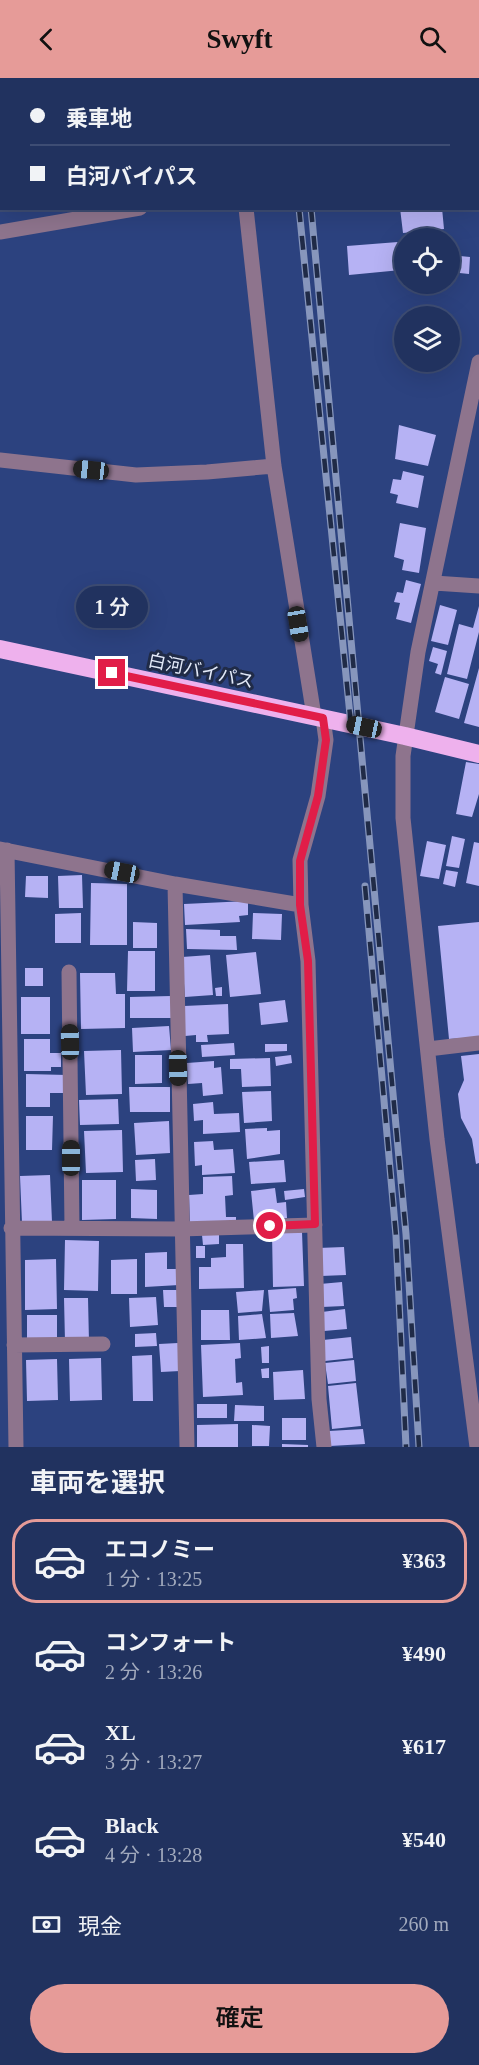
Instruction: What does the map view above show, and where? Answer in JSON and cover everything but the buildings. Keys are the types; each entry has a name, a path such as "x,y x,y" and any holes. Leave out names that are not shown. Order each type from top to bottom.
{"highway":[{"name":"白河バイパス","path":"0,649 319,717 479,754"}],"street":[{"path":"0,232 128,210"},
{"path":"246,210 274,465 319,717 326,740 318,796 300,861 300,905 308,961 318,1399 324,1447"},
{"path":"477,1440 472,1340 428,1049 403,818 405,736 418,652 479,362"},
{"path":"0,460 136,475 207,472 274,465"},
{"path":"434,583 479,586"},
{"path":"16,1447 4,850 175,884 300,905"},
{"path":"175,884 186,1447"},
{"path":"69,972 72,1228"},
{"path":"428,1049 479,1043"},
{"path":"11,1228 180,1229 315,1224"},
{"path":"14,1345 103,1344"}],"railway":[{"path":"299,210 351,725"},
{"path":"311,210 406,1234 419,1447"},
{"path":"365,886 396,1236 406,1447"}],"route":[{"path":"112,673 323,718 326,740 318,796 300,861 300,905 308,961 315,1224 270,1226"}]}
